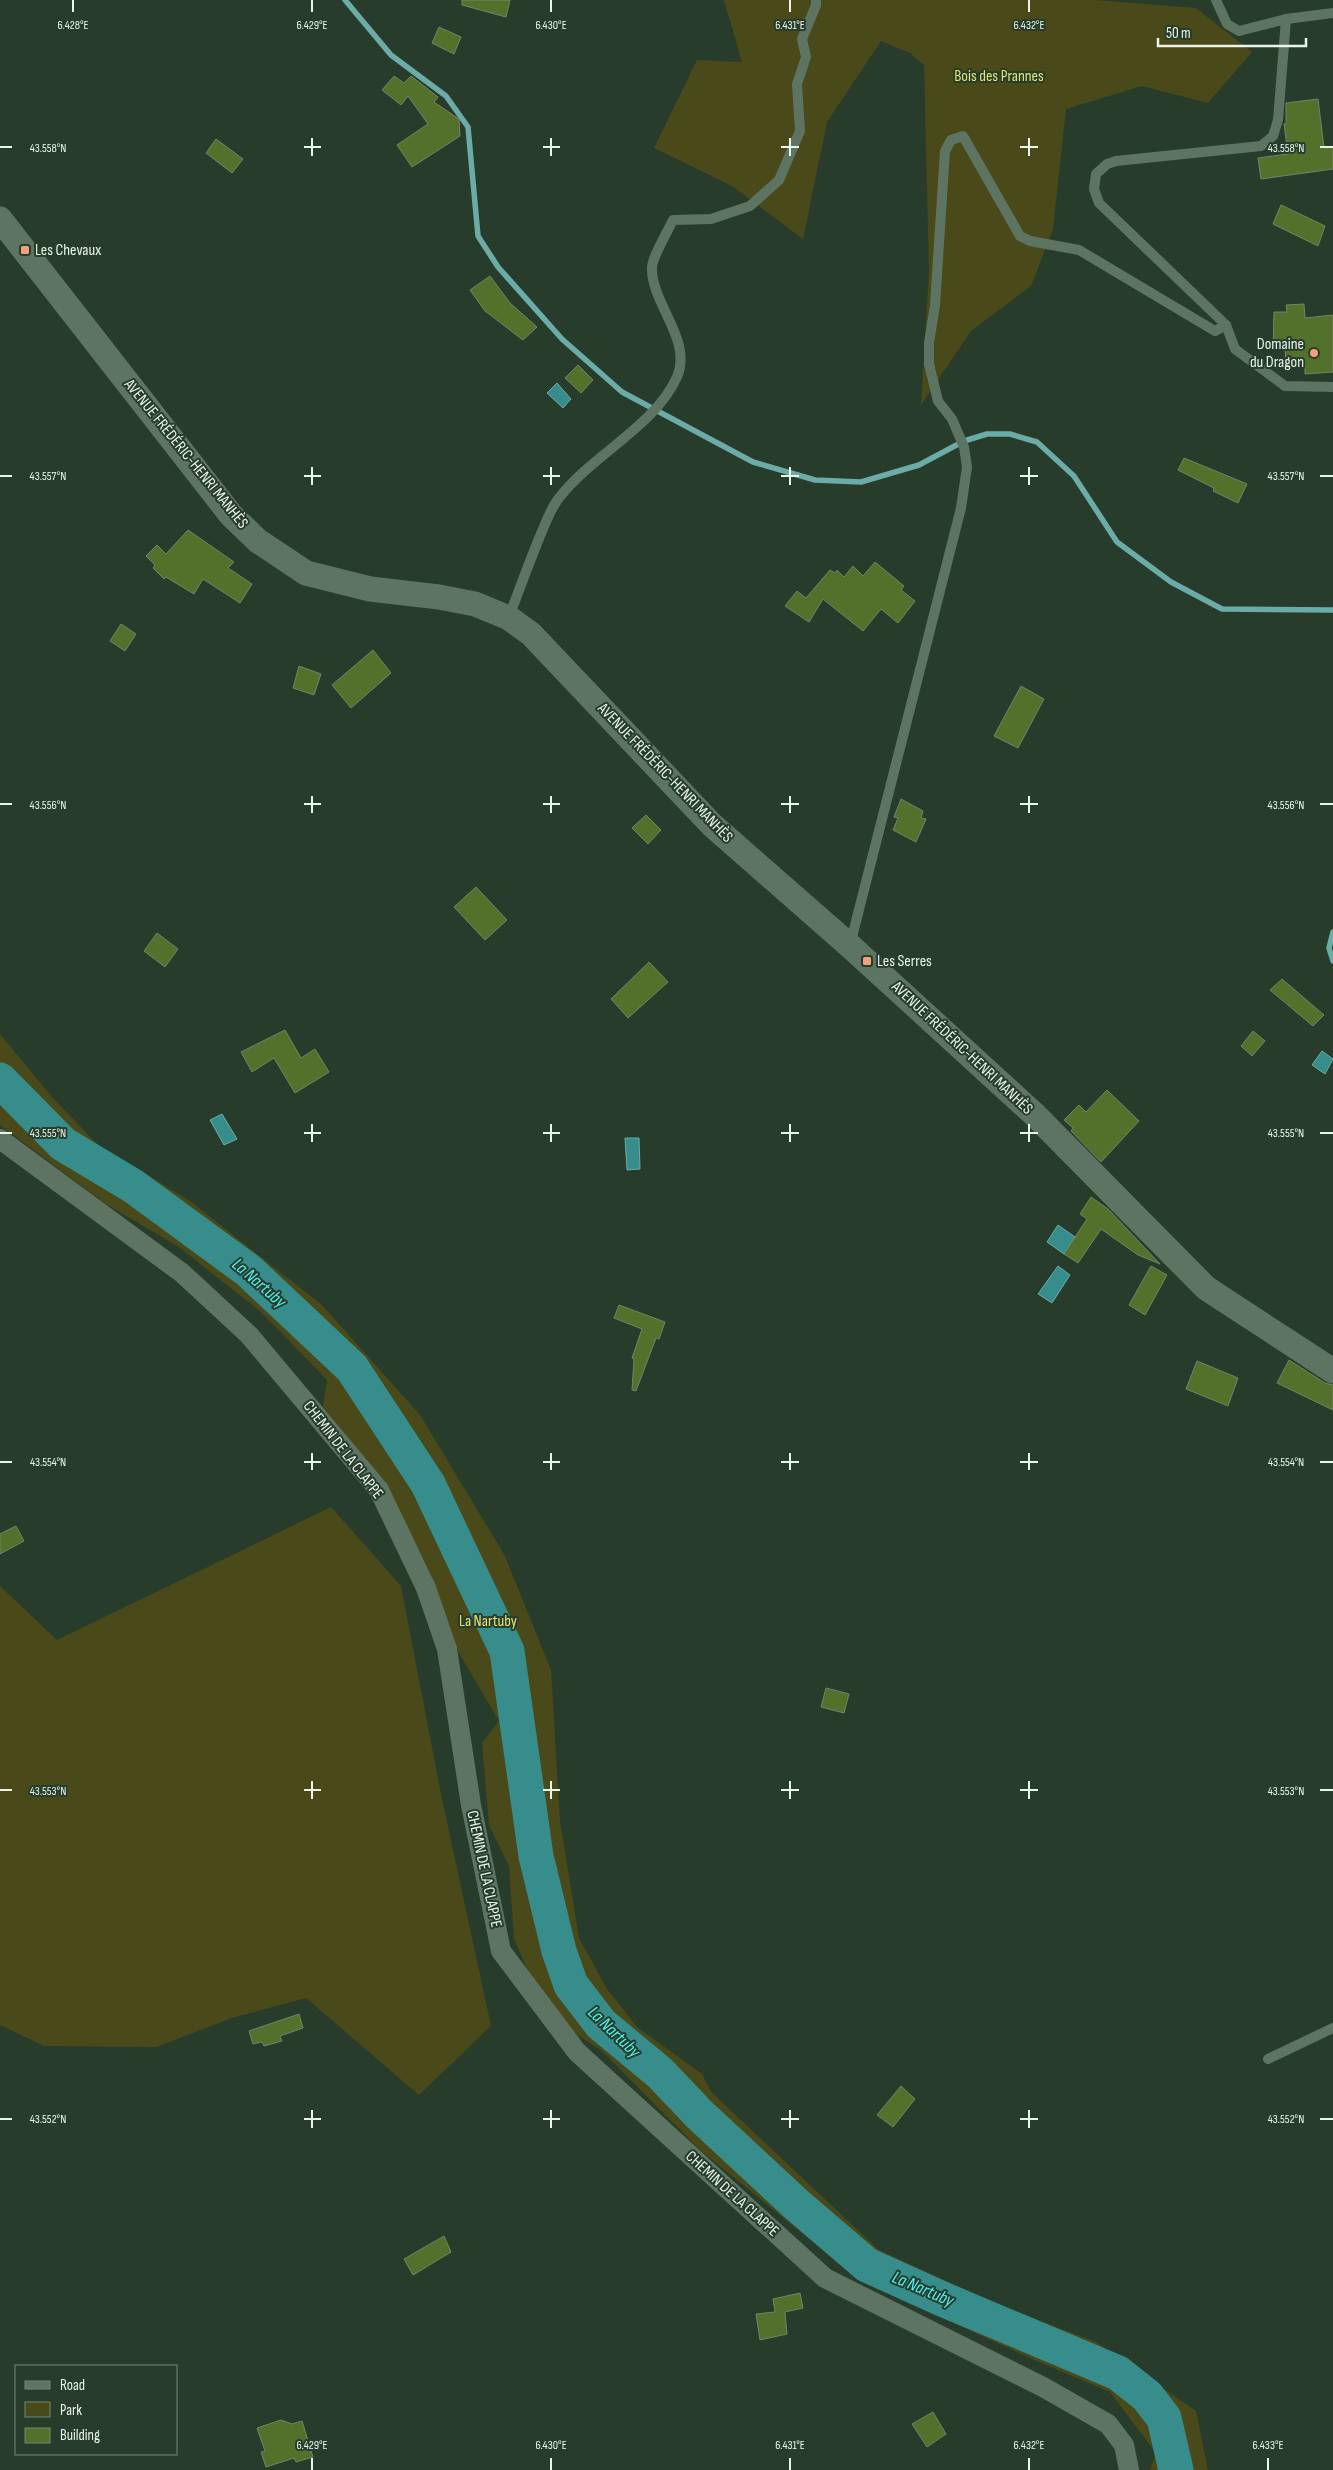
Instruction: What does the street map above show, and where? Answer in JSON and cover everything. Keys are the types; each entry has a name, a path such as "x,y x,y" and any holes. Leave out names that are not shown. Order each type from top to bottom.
{"street":[{"name":"AVENUE FRÉDÉRIC-HENRI MANHÈS","path":"0,219 232,515 258,541 306,573 370,589 439,597 475,604 509,618 531,634 712,825 850,946 1035,1115 1206,1288 1333,1371"},
{"name":"CHEMIN DE LA CLAPPE","path":"0,1139 182,1273 249,1335 379,1490 426,1588 447,1648 471,1805 501,1951 577,2052 825,2278 1043,2387 1108,2424 1124,2445 1129,2470"}],"lane":[{"path":"509,618 537,544 557,500 598,457 656,410 678,376 680,354 675,330 656,285 652,267 673,220 711,219 750,206 779,180 800,131 797,84 806,57 802,39 816,0"},
{"path":"1216,0 1227,24 1239,31 1286,19 1333,13"},
{"path":"1286,19 1278,120 1273,136 1261,146 1116,161 1107,164 1096,174 1094,189 1098,203 1226,325 1235,349 1285,386 1333,387"},
{"path":"850,946 961,508 967,467 964,447 952,419 938,401 929,364 929,343 936,296 945,151 951,140 963,136 1020,236 1030,242 1079,250 1215,330 1226,325"},
{"path":"1268,2059 1333,2028"}],"green space":[{"name":"Bois des Prannes","path":"724,0 1095,0 1196,8 1252,52 1208,103 1142,86 1066,109 1053,229 1031,286 971,331 921,405 929,272 924,65 910,53 881,41 827,122 803,239 732,186 654,148 697,60 742,62"},
{"name":"La Nartuby","path":"0,1034 52,1097 97,1144 190,1201 322,1305 420,1415 504,1554 551,1670 560,1821 579,1938 607,1989 637,2027 702,2074 711,2092 879,2250 998,2305 1096,2342 1196,2411 1208,2470 1150,2470 1156,2453 1110,2392 1030,2358 860,2280 700,2150 602,2051 567,2028 537,1991 514,1939 509,1866 489,1825 482,1743 499,1721 452,1641 430,1572 384,1483 323,1407 327,1380 261,1312 179,1247 106,1204 0,1125"},
{"path":"331,1507 401,1586 441,1794 491,2026 419,2095 306,1998 232,2018 156,2047 44,2046 0,2025 0,1586 57,1640"}],"water":[{"path":"557,383 571,399 563,408 547,393"},
{"path":"1322,1051 1333,1059 1325,1074 1312,1065"},
{"path":"222,1114 237,1139 224,1145 210,1120"},
{"path":"625,1138 639,1138 640,1169 627,1170"},
{"path":"1058,1225 1075,1237 1064,1254 1047,1242"},
{"path":"1058,1266 1070,1275 1052,1303 1038,1294"}],"building":[{"path":"462,0 510,0 506,17 462,5"},
{"path":"439,27 461,37 454,54 432,43"},
{"path":"394,76 404,83 411,76 438,97 434,102 459,119 460,136 412,167 397,145 428,124 408,96 401,105 382,90"},
{"path":"1318,99 1324,148 1333,147 1333,169 1261,179 1258,158 1288,154 1284,124 1286,124 1286,103"},
{"path":"216,139 243,159 232,173 206,153"},
{"path":"1281,205 1325,226 1318,246 1273,224"},
{"path":"490,276 510,303 537,327 523,340 485,311 470,290"},
{"path":"1304,304 1305,318 1333,315 1333,372 1305,374 1305,365 1286,366 1285,348 1273,349 1274,312 1287,312 1286,305"},
{"path":"578,365 593,380 581,393 565,378"},
{"path":"1184,458 1247,484 1238,503 1213,491 1214,488 1178,470"},
{"path":"188,530 234,562 228,568 252,584 240,603 203,579 194,594 166,577 164,579 153,568 155,565 146,556 157,545 166,554"},
{"path":"875,562 904,586 901,590 915,601 898,623 881,609 863,631 823,599 809,622 785,606 797,591 806,598 830,570 835,573 837,570 844,577 853,566 863,576"},
{"path":"121,624 136,634 125,651 110,641"},
{"path":"373,650 391,673 351,708 332,685"},
{"path":"299,666 321,674 314,695 293,688"},
{"path":"1021,686 1044,699 1018,748 994,736"},
{"path":"901,799 923,811 921,818 926,819 916,842 893,830 898,818 894,817"},
{"path":"646,815 661,830 648,844 632,828"},
{"path":"476,887 507,920 485,940 454,907"},
{"path":"157,933 178,949 165,967 144,951"},
{"path":"649,962 668,982 628,1018 611,999"},
{"path":"1282,979 1324,1015 1313,1026 1270,990"},
{"path":"285,1030 301,1058 315,1049 329,1072 295,1093 274,1058 252,1072 241,1052"},
{"path":"1253,1031 1265,1041 1252,1056 1241,1046"},
{"path":"1107,1090 1139,1121 1101,1162 1071,1131 1073,1128 1064,1120 1079,1105 1086,1112"},
{"path":"1091,1197 1108,1209 1160,1264 1138,1255 1101,1229 1078,1263 1064,1254 1087,1219 1080,1214"},
{"path":"1151,1266 1167,1275 1145,1315 1129,1305"},
{"path":"619,1305 665,1322 659,1339 656,1338 636,1391 632,1390 634,1359 632,1358 642,1329 614,1318"},
{"path":"1289,1360 1325,1383 1333,1385 1333,1410 1277,1383"},
{"path":"1197,1361 1238,1378 1228,1406 1186,1389"},
{"path":"16,1526 24,1541 0,1554 0,1534"},
{"path":"826,1688 849,1694 844,1713 821,1707"},
{"path":"299,2014 303,2028 280,2036 282,2041 264,2046 262,2042 253,2044 249,2031"},
{"path":"901,2086 915,2099 893,2127 877,2115"},
{"path":"444,2236 451,2252 413,2275 404,2259"},
{"path":"800,2293 803,2308 785,2312 787,2334 760,2340 756,2314 775,2312 773,2299"},
{"path":"933,2412 946,2434 927,2447 912,2424"},
{"path":"281,2420 292,2424 302,2421 313,2457 296,2462 294,2458 266,2467 261,2452 265,2451 257,2428"}],"waterway":[{"path":"345,0 391,55 446,96 468,127 478,236 498,267 562,339 622,392 753,462 815,480 861,482 919,465 964,441 987,434 1010,434 1037,442 1074,476 1117,542 1171,582 1222,609 1333,610"},
{"path":"1333,932 1329,948 1333,961"},
{"name":"La Nartuby","path":"0,1080 63,1144 133,1186 249,1271 352,1368 428,1484 507,1651 536,1856 559,1951 571,1985 601,2024 660,2073 700,2115 797,2205 867,2265 1118,2373 1147,2396 1164,2418 1176,2470"}],"place":[{"name":"Les Chevaux","path":"25,250"},
{"name":"Domaine du Dragon","path":"1314,353"},
{"name":"Les Serres","path":"867,961"}]}
